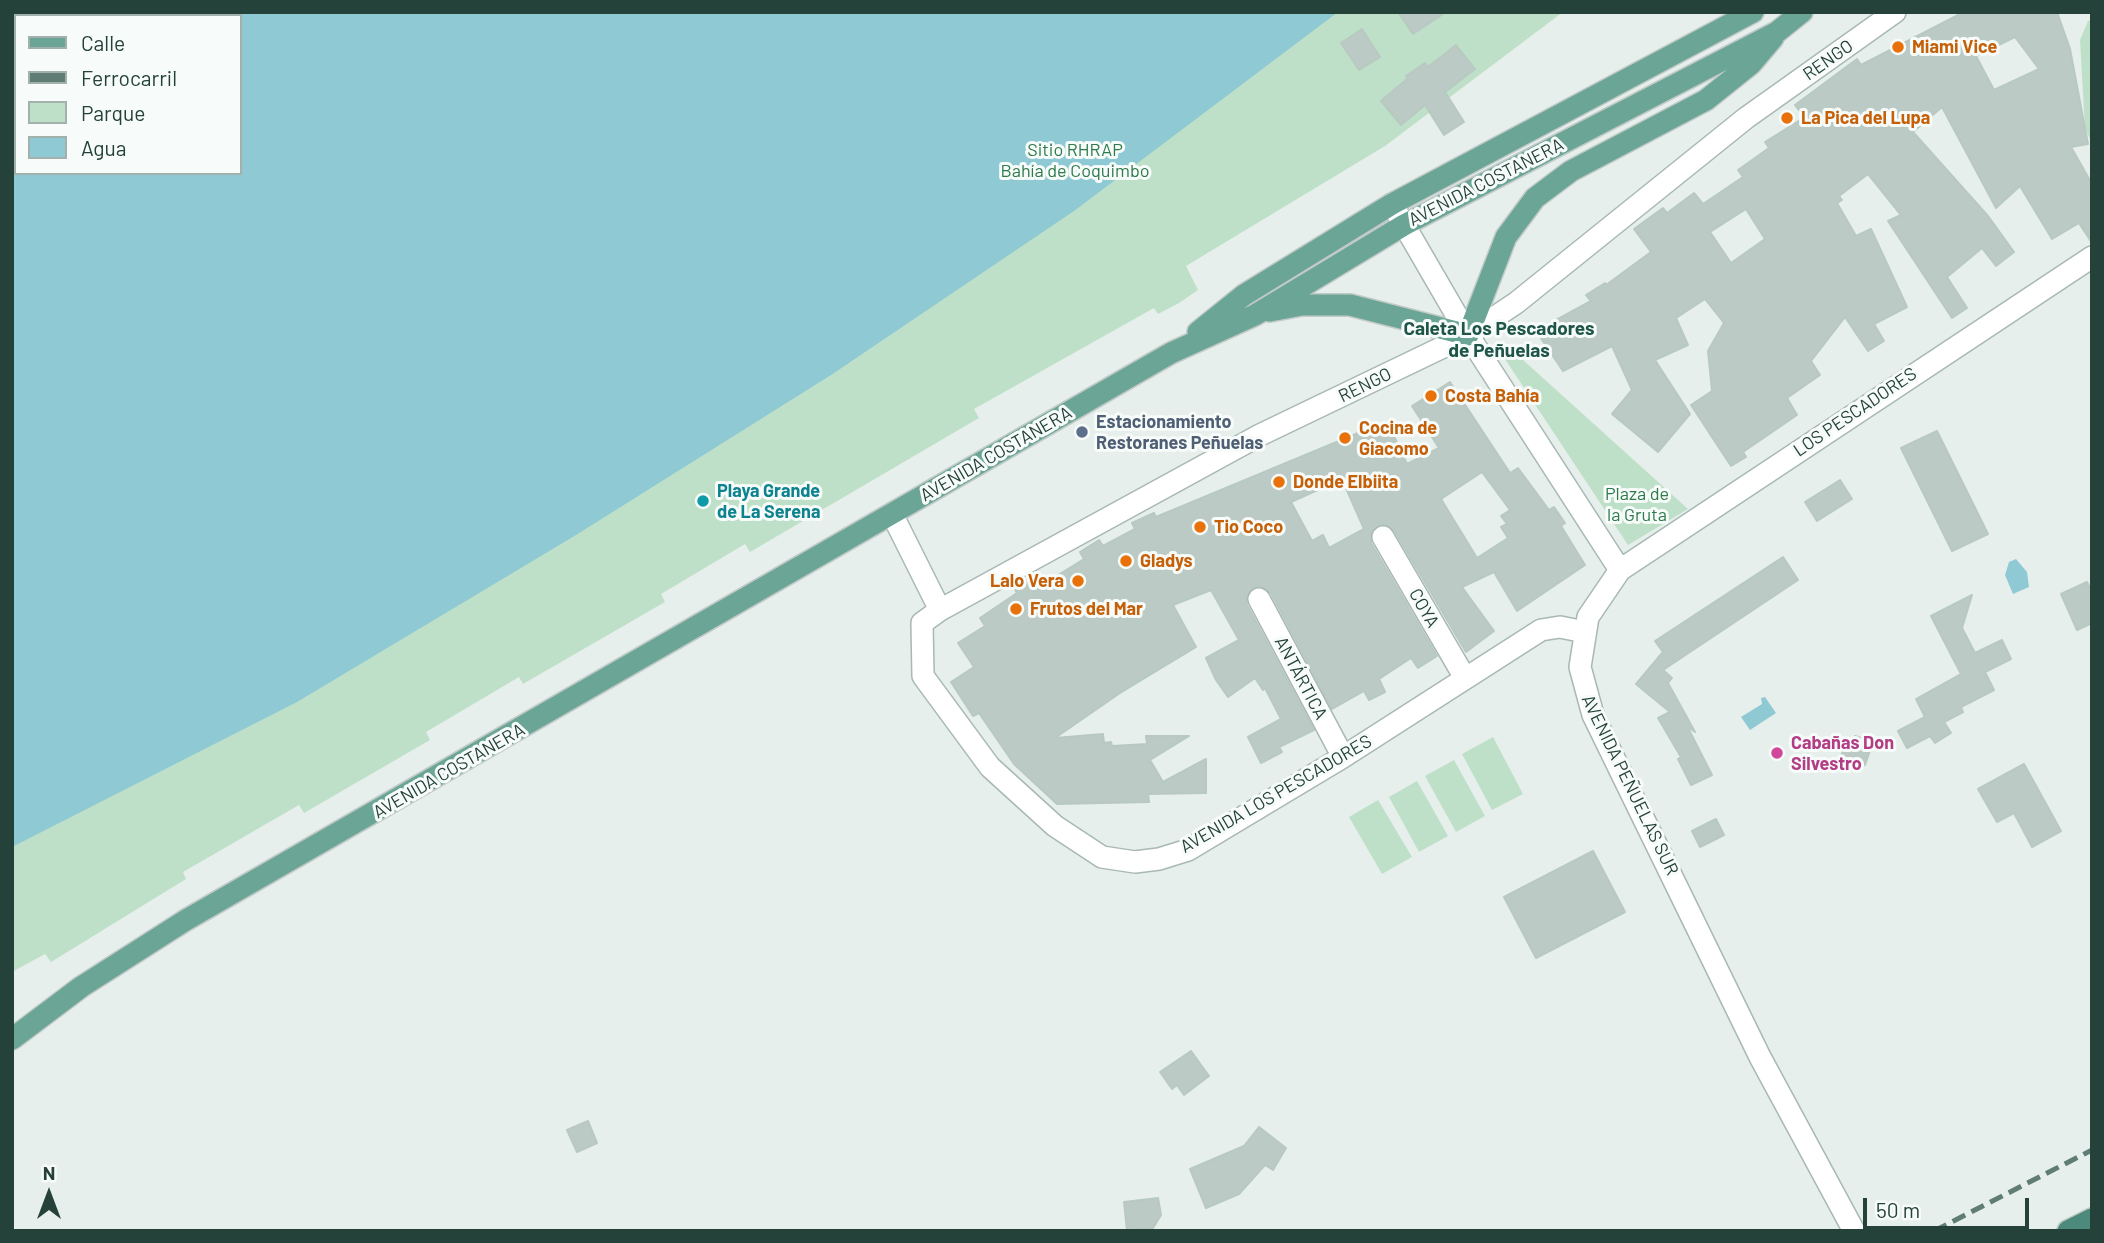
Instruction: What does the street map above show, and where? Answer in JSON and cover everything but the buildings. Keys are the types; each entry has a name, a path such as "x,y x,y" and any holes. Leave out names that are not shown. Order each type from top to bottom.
{"highway":[{"path":"2068,1231 2092,1219"}],"main road":[{"name":"AVENIDA COSTANERA","path":"1171,353 1244,295 1392,204 1753,12"},
{"name":"AVENIDA COSTANERA","path":"12,1039 81,987 186,920 1171,353 1255,315 1404,225 1777,32 1802,12"},
{"path":"1255,315 1302,305 1349,305 1468,335 1506,237 1535,198 1571,171 1706,100 1751,64 1777,32"}],"street":[{"name":"RENGO","path":"940,610 1260,435 1468,335 1516,303 1746,118 1895,12"},
{"path":"1392,204 1468,335 1620,570"},
{"name":"LOS PESCADORES","path":"1620,570 2092,257"},
{"path":"892,514 940,610"},
{"name":"COYA","path":"1383,537 1465,678"},
{"name":"AVENIDA PEÑUELAS SUR","path":"1620,570 1599,597 1585,632 1581,679 1598,725 1760,1057 1854,1231"},
{"name":"ANTÁRTICA","path":"1259,599 1343,757"},
{"name":"AVENIDA LOS PESCADORES","path":"940,610 922,622 923,676 990,767 1065,833 1102,857 1135,862 1159,859 1188,849 1343,757 1541,630 1560,627 1585,632"}],"green space":[{"name":"Sitio RHRAP Bahía de Coquimbo","path":"1031,12 1563,12 1385,146 1186,266 1198,290 1179,303 1158,314 1154,308 974,409 979,418 750,552 745,544 661,594 665,602 523,684 519,677 426,732 430,740 304,813 299,805 183,872 186,879 51,962 45,954 12,972 12,632"},
{"path":"2092,20 2092,143 2085,128 2080,40 2088,21"},
{"name":"Plaza de la Gruta","path":"1512,350 1688,509 1628,545 1501,353"},
{"path":"1493,737 1523,794 1492,810 1462,754"},
{"path":"1454,760 1485,816 1456,832 1425,776"},
{"path":"1417,781 1448,836 1419,852 1389,797"},
{"path":"1378,800 1412,857 1382,874 1349,817"}],"water":[{"path":"12,12 1338,12 1074,211 831,375 576,535 297,702 12,847"},
{"path":"2016,559 2027,572 2029,587 2013,594 2005,575 2009,562"},
{"path":"1765,697 1776,713 1750,730 1741,717 1762,704 1761,698"}],"railway":[{"path":"1934,1231 2092,1150"}],"place":[{"name":"Miami Vice","path":"1898,47"},
{"name":"La Pica del Lupa","path":"1787,118"},
{"name":"Costa Bahía","path":"1431,396"},
{"name":"Estacionamiento Restoranes Peñuelas","path":"1082,432"},
{"name":"Cocina de Giacomo","path":"1345,438"},
{"name":"Donde Elbiita","path":"1279,482"},
{"name":"Playa Grande de La Serena","path":"703,501"},
{"name":"Tio Coco","path":"1200,527"},
{"name":"Gladys","path":"1126,561"},
{"name":"Lalo Vera","path":"1078,581"},
{"name":"Frutos del Mar","path":"1016,609"},
{"name":"Cabañas Don Silvestro","path":"1777,753"}],"district":[{"name":"Caleta Los Pescadores de Peñuelas","path":"1499,340"}]}
